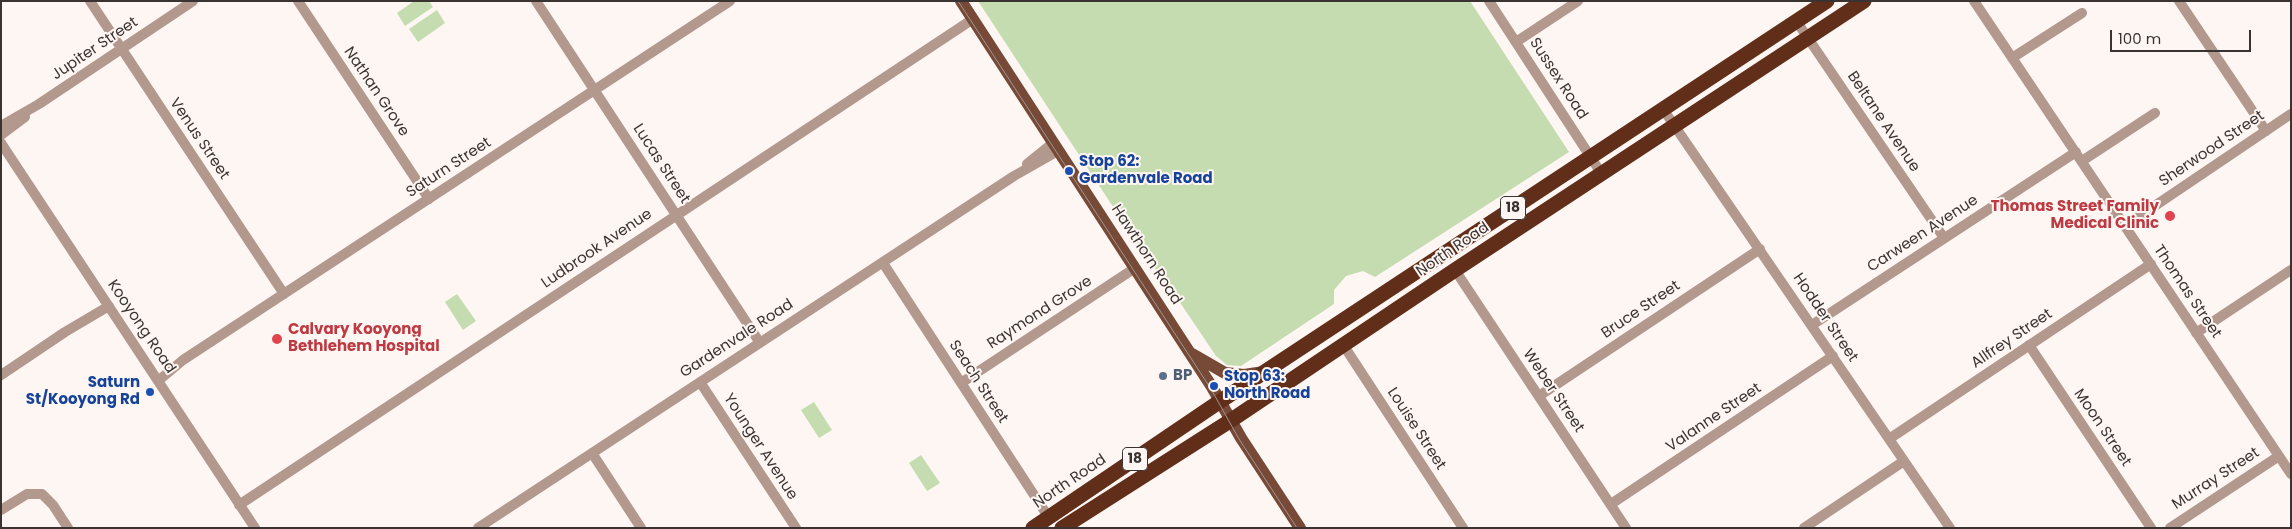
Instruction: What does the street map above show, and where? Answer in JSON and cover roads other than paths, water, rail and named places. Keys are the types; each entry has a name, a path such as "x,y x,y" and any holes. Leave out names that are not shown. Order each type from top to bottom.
{"highway":[{"name":"North Road","path":"1034,528 1169,435 1827,1"},
{"name":"North Road","path":"1064,527 1344,346 1601,173 1864,1"},
{"path":"1169,435 1181,453"}],"main road":[{"name":"Hawthorn Road","path":"961,1 1221,401 1231,420 1300,528"},
{"path":"1190,353 1225,373 1244,375 1265,372"}],"street":[{"name":"Venus Street","path":"90,1 284,294"},
{"name":"Jupiter Street","path":"1,126 39,104 193,1"},
{"name":"Nathan Grove","path":"298,1 429,199"},
{"name":"Lucas Street","path":"536,1 760,343"},
{"name":"Saturn Street","path":"156,378 730,1"},
{"name":"Sussex Road","path":"1489,1 1601,173"},
{"path":"1516,42 1578,1"},
{"name":"Thomas Street","path":"1974,1 2278,456 2289,467"},
{"path":"2179,1 2266,131"},
{"path":"2012,58 2082,13"},
{"name":"Ludbrook Avenue","path":"239,504 973,19"},
{"name":"Beltane Avenue","path":"1797,22 1944,238"},
{"name":"Jupiter Street","path":"1,135 39,104"},
{"name":"Hodder Street","path":"1663,109 1950,528"},
{"name":"Carween Avenue","path":"1812,325 1944,238 2155,113"},
{"name":"Sherwood Street","path":"2125,226 2291,114"},
{"name":"Kooyong Road","path":"1,143 255,528"},
{"name":"Gardenvale Road","path":"484,526 1056,147"},
{"name":"Bruce Street","path":"1539,396 1760,249"},
{"name":"Seach Street","path":"883,263 1049,518"},
{"name":"Allfrey Street","path":"1889,439 2151,264"},
{"name":"Raymond Grove","path":"961,383 1135,268"},
{"name":"Weber Street","path":"1455,270 1626,528"},
{"path":"2196,333 2291,270"},
{"path":"1,375 107,304"},
{"name":"Moon Street","path":"2029,345 2151,528"},
{"name":"Louise Street","path":"1344,346 1463,528"},
{"name":"Valanne Street","path":"1611,504 1833,356"},
{"name":"Younger Avenue","path":"700,382 796,528"},
{"path":"592,453 641,528"},
{"name":"Murray Street","path":"2170,528 2278,456"},
{"path":"1804,528 1904,461"},
{"path":"1,510 27,494 38,493 49,499 68,528"}],"tram line":[{"path":"958,1 1211,389 1239,439 1297,528"}],"place":[{"name":"Stop 62: Gardenvale Road","path":"1069,171"},
{"name":"Thomas Street Family Medical Clinic","path":"2170,216"},
{"name":"Calvary Kooyong Bethlehem Hospital","path":"277,339"},
{"name":"BP","path":"1163,376"},
{"name":"Stop 63: North Road","path":"1214,386"},
{"name":"Saturn St/Kooyong Rd","path":"150,392"}]}
